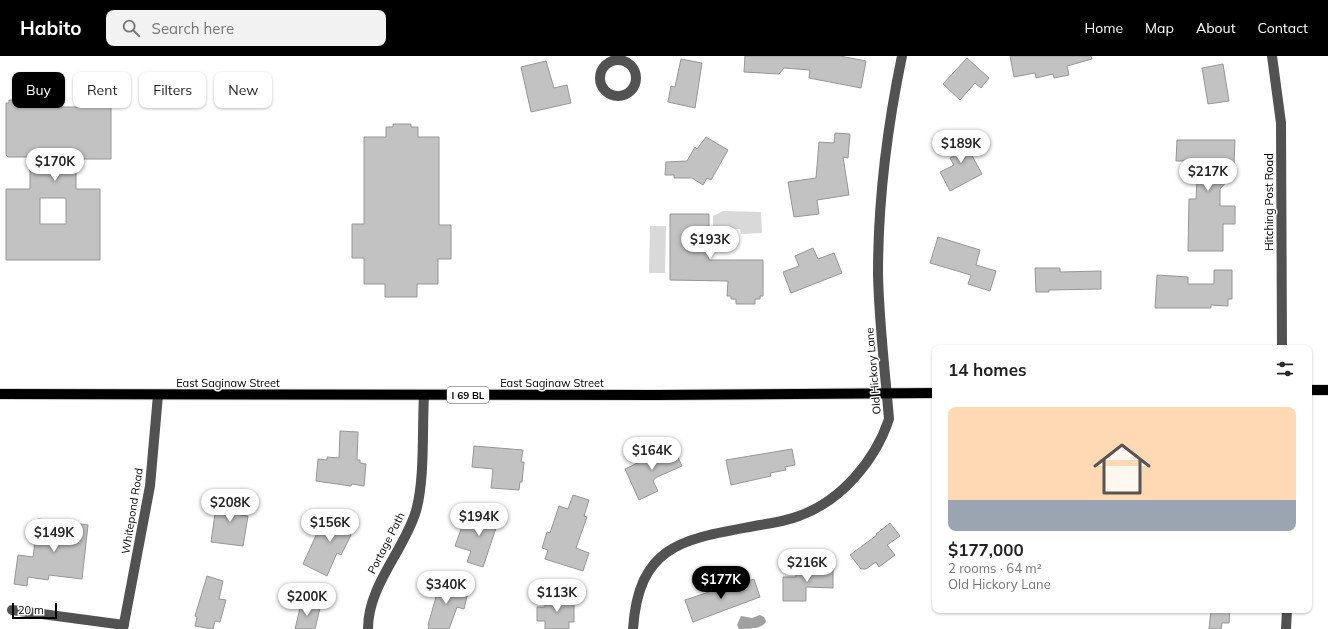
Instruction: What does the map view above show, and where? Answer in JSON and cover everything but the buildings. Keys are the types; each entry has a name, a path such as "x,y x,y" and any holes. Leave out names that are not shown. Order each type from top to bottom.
{"main road":[{"path":"1312,390 1328,390"},
{"name":"East Saginaw Street","path":"0,394 424,395 932,393"}],"street":[{"name":"Old Hickory Lane","path":"633,629 638,592 646,573 661,555 692,539 798,516 817,508 836,495 857,475 885,433 889,419 880,318 879,230 887,141 902,56"},
{"name":"Hitching Post Road","path":"1272,56 1281,123 1282,345"},
{"name":"Whitepond Road","path":"123,627 150,486 158,395"},
{"name":"Portage Path","path":"368,629 372,604 380,583 407,533 416,511 420,490 424,395"},
{"path":"12,610 123,627"},
{"path":"1286,629 1287,613"}],"shaded area":[{"path":"723,211 761,212 762,233 741,234 740,229 734,229 732,231 722,228 722,238 713,238 713,216"},
{"path":"650,226 666,226 665,273 649,273"},
{"path":"760,615 764,617 766,621 762,626 739,629 737,625 741,616 752,618"}]}
